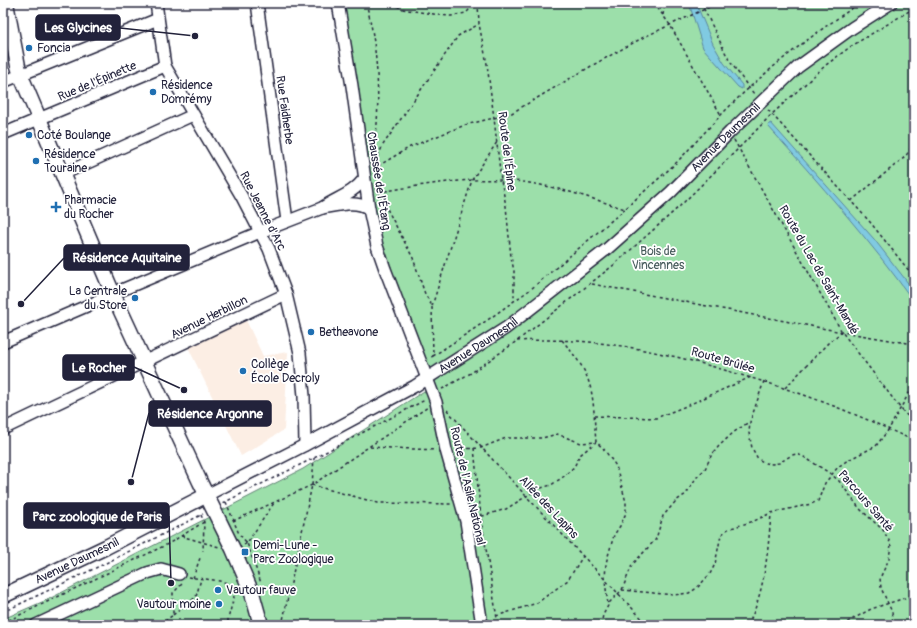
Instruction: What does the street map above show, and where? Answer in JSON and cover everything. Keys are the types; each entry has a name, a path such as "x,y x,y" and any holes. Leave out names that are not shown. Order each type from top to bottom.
{"main road":[{"path":"6,3 21,76 113,294 207,495 234,549 252,594 261,625"},
{"name":"Avenue Daumesnil","path":"3,596 99,550 207,495"}],"street":[{"name":"Rue Jeanne d'Arc","path":"156,3 164,66 231,177 269,249 286,294 300,354 304,396 305,445"},
{"name":"Rue Faidherbe","path":"257,3 287,221"},
{"name":"Chaussée de l'Étang","path":"338,3 352,86 368,210 377,246 426,379"},
{"name":"Avenue Daumesnil","path":"207,495 305,445 426,379 506,328 607,249 672,192 730,132 798,68 852,28 891,3"},
{"path":"3,82 21,76 158,19"},
{"name":"Rue de l'Épinette","path":"3,134 164,66"},
{"path":"63,174 193,115"},
{"path":"322,208 330,202 354,190 364,179"},
{"path":"3,342 260,232 322,208 353,204 363,206 368,210"},
{"name":"Avenue Herbillon","path":"3,429 286,294"},
{"name":"Route de l'Asile National","path":"426,379 434,398 460,504 466,521 482,625"},
{"path":"36,625 147,573 161,569 182,578"}],"path":[{"path":"366,3 372,25 376,77 375,138 371,170"},
{"path":"392,3 402,9 451,16 466,13 477,3"},
{"name":"Route de l'Épine","path":"477,3 479,24 487,64 501,180 506,206 511,257 514,271 514,301"},
{"path":"654,3 670,25 721,115"},
{"path":"663,15 665,3"},
{"path":"701,3 703,10 729,60 755,94"},
{"path":"371,170 410,147 465,125 510,114 644,37 718,3"},
{"path":"430,359 507,306 550,274 625,209 676,162 749,88 809,38 860,3"},
{"name":"Avenue Daumesnil","path":"222,504 434,398 517,341 615,264 680,206 771,115 826,65 850,47 914,8"},
{"path":"371,170 383,146 458,36 479,24"},
{"path":"766,108 870,222 914,277"},
{"name":"Route du Lac de Saint-Mandé","path":"734,139 842,332 901,409 914,423"},
{"path":"433,356 432,306 472,180 497,142"},
{"path":"851,201 905,157 914,144"},
{"path":"380,192 440,183 472,180 501,180 560,189 625,209"},
{"path":"376,187 380,192 413,258 425,294 432,306"},
{"path":"590,283 842,332 914,344"},
{"path":"507,306 510,310"},
{"path":"525,329 527,333"},
{"path":"785,388 829,342 842,332"},
{"path":"562,340 587,376 594,407 596,442"},
{"name":"Route Brûlée","path":"517,341 562,340 615,344 665,353 785,388 835,406 914,441"},
{"path":"594,416 656,418 751,377"},
{"name":"Parcours Santé","path":"764,381 750,422 749,433 752,448 758,459 765,463 779,463 792,455 797,454 831,474 848,492 860,509 883,530 891,544 890,560 880,578 881,588 892,612 893,625"},
{"path":"622,590 674,595 689,593 697,588 710,574 715,564 721,535 728,529 754,521 771,513 818,501 825,483 838,467 848,460 876,446 889,429 914,384"},
{"path":"226,502 233,521 312,485 369,447 434,398"},
{"name":"Allée des Lapins","path":"434,398 448,410 481,448 648,625"},
{"path":"601,625 603,615 608,606 622,590 632,565 656,539 663,516 676,501 686,494 696,478 705,469 711,456 719,446 734,432 750,422"},
{"path":"369,447 446,450 481,448 506,438 542,438 557,434 581,443 596,442 603,448 616,466 626,502 626,513 614,535 606,563 605,580 608,606"},
{"path":"481,517 506,509 538,489 551,485 574,467 580,455 596,442"},
{"path":"474,448 481,517 498,625"},
{"path":"282,625 312,485 314,458"},
{"path":"312,485 378,503 460,504"},
{"path":"234,549 247,543 276,502"},
{"name":"Avenue Daumesnil","path":"3,612 104,564 206,512"},
{"path":"748,625 760,590 768,553 771,513"},
{"path":"201,515 204,522 203,550"},
{"path":"3,624 168,544 204,522"},
{"path":"181,536 221,548 219,542"},
{"path":"496,616 537,603 543,599 568,580 583,556"},
{"path":"193,578 200,558"},
{"path":"173,615 173,593 182,578 215,579 227,583 234,597 228,619 228,625"},
{"path":"160,625 196,597 201,579"},
{"path":"842,625 871,609 914,595"}],"shaded area":[{"name":"Collège École Decroly","path":"244,316 263,356 288,352 284,430 241,456 186,343"}],"green space":[{"name":"Bois de Vincennes","path":"343,3 914,3 914,625 3,625 3,619 49,599 303,469 435,384 383,249 376,224"}],"water":[{"path":"689,3 696,3 713,44 724,63 742,85 742,89 738,87 703,48"},
{"path":"771,123 874,239 914,292 914,302 862,234 768,126"}],"place":[{"name":"Les Glycines","path":"195,36"},
{"name":"Foncia","path":"29,48"},
{"name":"Résidence Domrémy","path":"153,92"},
{"name":"Coté Boulange","path":"29,135"},
{"name":"Résidence Touraine","path":"36,161"},
{"name":"Pharmacie du Rocher","path":"56,207"},
{"name":"La Centrale du Store","path":"135,298"},
{"name":"Résidence Aquitaine","path":"21,304"},
{"name":"Betheavone","path":"311,332"},
{"name":"Collège École Decroly","path":"243,371"},
{"name":"Le Rocher","path":"184,390"},
{"name":"Résidence Argonne","path":"131,482"},
{"name":"Demi-Lune - Parc Zoologique","path":"245,552"},
{"name":"Parc zoologique de Paris","path":"171,583"},
{"name":"Vautour fauve","path":"218,590"},
{"name":"Vautour moine","path":"219,604"}]}
